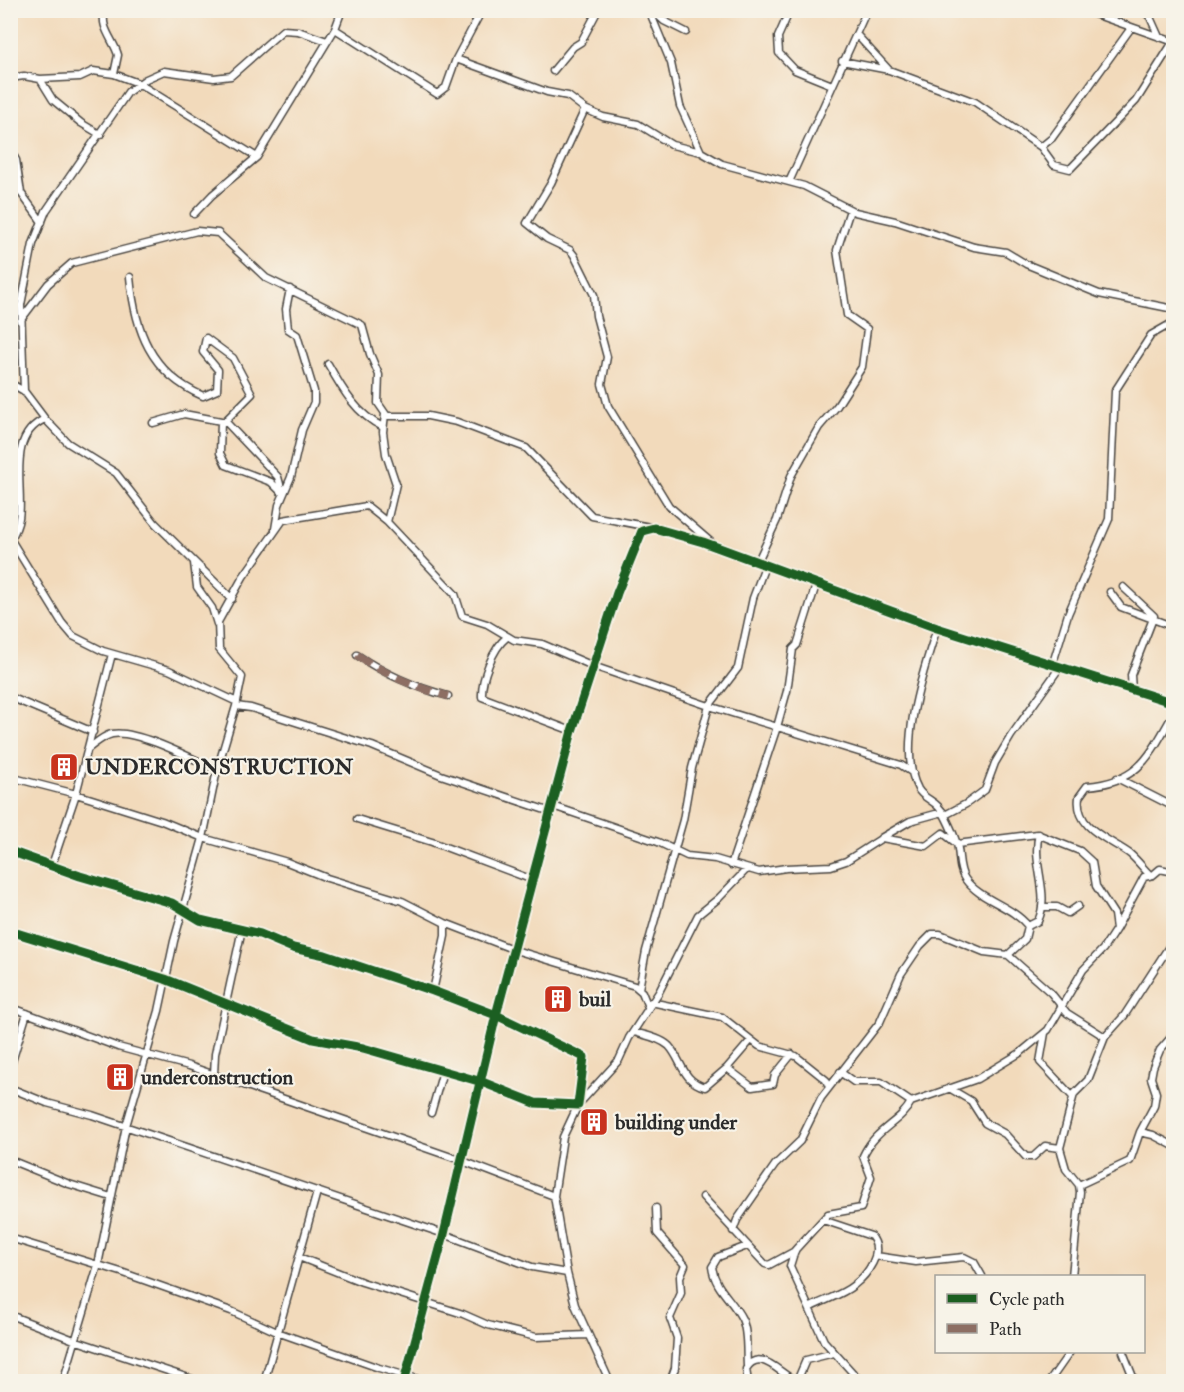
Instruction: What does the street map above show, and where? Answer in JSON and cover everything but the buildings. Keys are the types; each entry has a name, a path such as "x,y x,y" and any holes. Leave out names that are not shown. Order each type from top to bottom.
{"street":[{"path":"106,10 103,16 105,32 118,55 114,74"},
{"path":"194,214 212,195 257,158 335,29 342,10"},
{"path":"335,29 437,94 446,87 456,59 482,10"},
{"path":"553,71 573,47 581,42 598,10"},
{"path":"650,10 664,21 686,32"},
{"path":"650,10 671,63 680,106 701,152"},
{"path":"790,10 778,37 779,53 795,70 832,85"},
{"path":"789,182 867,10"},
{"path":"842,61 889,70 975,102 1041,147 1054,165 1070,169 1136,101 1173,42 1083,10"},
{"path":"1147,12 1159,38"},
{"path":"1041,147 1052,138 1131,28"},
{"path":"24,391 20,321 25,277 42,222 61,188 101,135 128,92 138,83 164,72 214,78 231,76 283,30 306,33 327,41"},
{"path":"856,34 889,70"},
{"path":"456,59 568,96 585,109 603,117 638,124 672,145 701,152 728,165 822,194 850,210 895,221 974,247 1006,252 1026,264 1099,294 1173,309"},
{"path":"10,74 40,79 80,77 93,71 114,74 138,83 257,158"},
{"path":"10,78 24,76"},
{"path":"40,79 52,100 81,123 101,135"},
{"path":"585,109 551,183 527,223 547,239 570,250 574,255 593,290 596,316 607,357 602,384 608,406 669,506 715,546"},
{"path":"10,150 16,160 21,193 42,222"},
{"path":"757,563 774,528 794,470 819,427 837,406 864,361 867,329 847,315 838,257 839,241 850,210"},
{"path":"20,321 48,284 72,263 197,231 218,233 266,278 363,325 370,354 379,375 378,403 385,414 383,428 388,461 396,484 387,522"},
{"path":"130,277 133,308 148,351 182,387 202,396 218,390 218,370 203,351 206,338 233,358 252,394 225,421 278,477 283,495"},
{"path":"275,532 276,518 315,397 297,335 288,329 286,309 290,289"},
{"path":"1053,663 1068,614 1109,519 1115,392 1151,334 1173,322"},
{"path":"328,364 355,406 372,422 383,428"},
{"path":"10,383 24,391 45,419 68,443 116,473 155,523 232,599"},
{"path":"153,423 184,414 221,421 220,453 226,465 271,482 283,495"},
{"path":"385,414 400,417 428,416 457,422 526,448 592,516 654,528 715,546 937,628 1173,703"},
{"path":"45,419 32,427 21,453 18,473 19,518 11,540 62,623 73,636 112,654 169,670 236,704 333,734 441,775 658,842 687,856 715,859 746,870 764,873 786,868 831,866 846,861 910,821 944,813 966,804 985,790 995,763 1011,736 1060,667"},
{"path":"218,625 243,577 286,519 362,506 370,507 455,594 461,615 487,624 507,637 520,642 542,644 593,666 709,706 906,767 913,773"},
{"path":"404,1378 444,1234 460,1160 482,1082 496,1015 572,730 617,593 640,534 649,527 654,528"},
{"path":"63,1382 98,1265 126,1126 159,1011 165,979 203,838 217,770 242,677 219,649 218,625 212,608 197,587 194,562"},
{"path":"639,988 646,951 683,820 692,768 709,706 738,668 753,598 765,566"},
{"path":"731,865 777,727 787,691 793,649 801,634 816,585"},
{"path":"1123,587 1154,618 1173,621"},
{"path":"1110,592 1121,607 1173,627"},
{"path":"1132,691 1131,675 1154,618"},
{"path":"937,628 915,717 909,753 913,773 919,790 934,801 944,813 957,844 965,878 979,891 1015,913 1028,926"},
{"path":"507,637 495,654 482,697 572,730"},
{"path":"52,865 93,732 112,654"},
{"path":"357,655 385,674 415,687 448,696"},
{"path":"10,697 93,732"},
{"path":"1150,875 1128,853 1092,830 1081,819 1078,803 1085,787 1117,778 1146,762 1173,713"},
{"path":"88,749 107,736 118,734 177,751 217,770"},
{"path":"10,777 162,821 203,838 286,862 327,878 402,901 445,922 515,950 563,962 639,988 650,1004 718,1015 765,1049 792,1054 826,1080 829,1087"},
{"path":"1117,778 1173,807"},
{"path":"357,819 442,845 533,880"},
{"path":"880,838 926,846 943,832 957,844 1038,834 1080,851 1090,859 1096,886 1114,914 1116,929"},
{"path":"1028,926 1038,921 1044,906 1040,891 1041,877 1037,867 1038,834"},
{"path":"10,851 80,876 172,903 200,920 242,929 433,991 496,1015 584,1057 578,1104 563,1137 554,1196 567,1273 575,1305 610,1382"},
{"path":"703,1197 747,1246 765,1264 769,1265 795,1250 832,1212 861,1208 871,1178 863,1159 867,1147 885,1126 905,1114 911,1102 977,1079 1020,1053 1045,1032 1063,1008 1083,970 1097,957 1116,929 1143,879 1160,869 1173,872"},
{"path":"10,931 165,979 313,1039 363,1048 482,1082 535,1103 578,1104 619,1060 698,915 719,898 746,870"},
{"path":"1044,906 1058,907 1068,913 1078,906"},
{"path":"433,991 446,936 445,922"},
{"path":"1008,955 1025,939 1028,926"},
{"path":"214,1075 215,1054 242,929"},
{"path":"733,1231 737,1220 775,1165 800,1141 829,1087 880,1022 901,974 920,946 932,934 940,933 984,952 1008,955 1036,977 1063,1008 1105,1037"},
{"path":"1072,1275 1077,1246 1079,1185 1066,1169 1060,1148 1073,1097 1078,1088 1088,1080 1105,1037 1124,1016 1173,939"},
{"path":"10,1007 460,1160 554,1196"},
{"path":"10,1068 27,1013"},
{"path":"634,1032 667,1044 677,1056 684,1073 700,1086 708,1086 751,1040"},
{"path":"1045,1032 1040,1062 1073,1097"},
{"path":"1079,1185 1131,1161 1140,1132 1154,1106 1156,1092 1151,1078 1153,1067 1160,1050 1173,1034"},
{"path":"727,1068 746,1084 761,1087 773,1084 775,1075 792,1054"},
{"path":"431,1113 443,1071"},
{"path":"840,1072 854,1082 881,1082 911,1102"},
{"path":"10,1088 47,1103 126,1126 444,1234 532,1267 567,1273"},
{"path":"949,1088 970,1101 985,1123 1005,1134 1026,1157 1033,1157 1045,1146 1060,1148"},
{"path":"1140,1132 1153,1135 1173,1146"},
{"path":"10,1161 69,1184 111,1197"},
{"path":"264,1382 317,1192"},
{"path":"656,1208 657,1233 685,1265 680,1276 681,1293 670,1318 677,1338 675,1368 670,1382"},
{"path":"811,1307 854,1285 876,1256 876,1245 871,1236 823,1220"},
{"path":"10,1238 98,1265 231,1311 277,1332 404,1378 428,1382"},
{"path":"747,1246 716,1258 712,1267 716,1284 732,1302 743,1322 748,1382"},
{"path":"795,1250 790,1266 811,1307 818,1327 834,1353 861,1382"},
{"path":"876,1256 904,1262 964,1257 974,1262 981,1275"},
{"path":"299,1257 362,1282 488,1325 536,1337 588,1335"},
{"path":"10,1315 74,1340 201,1382"},
{"path":"747,1366 761,1360 797,1381 806,1360 834,1353"},
{"path":"1049,1382 1069,1353"},
{"path":"1123,1353 1135,1382"}],"marked path":[{"path":"357,655 401,680 448,696"}],"cycle path":[{"path":"404,1382 444,1234 496,1015 572,731 617,593 642,531 654,528 703,542 937,628 1174,703"},
{"path":"10,851 80,876 172,903 200,920 260,934 293,948 325,955 496,1015 584,1057 578,1105 535,1103 482,1082 363,1048 313,1039 165,979 10,931"}],"place":[{"name":"UNDERCONSTRUCTION","path":"64,767"},
{"name":"buil","path":"558,999"},
{"name":"underconstruction","path":"120,1077"},
{"name":"building under","path":"594,1122"}]}
